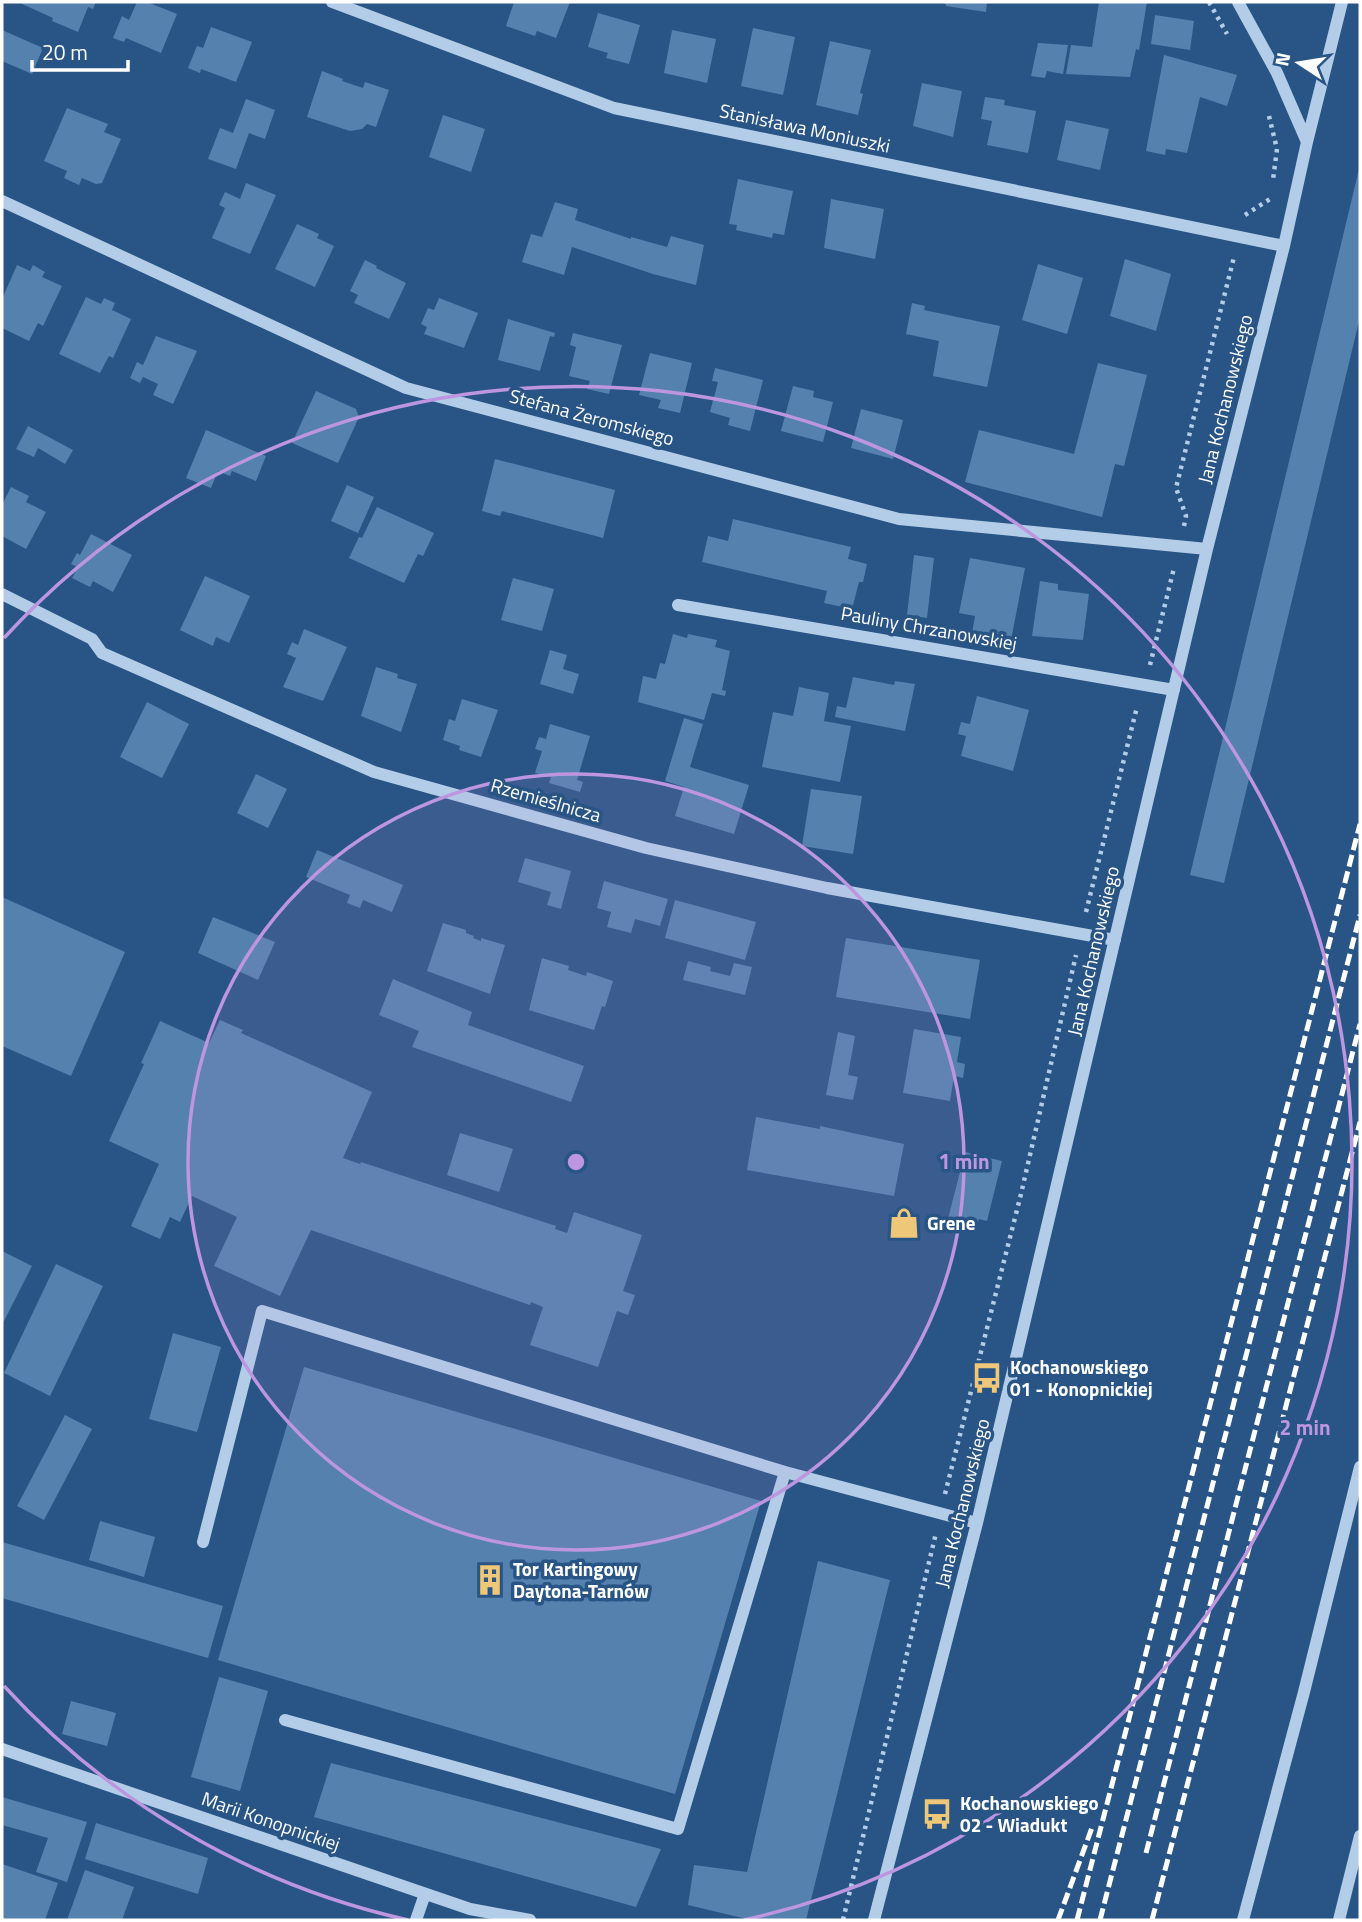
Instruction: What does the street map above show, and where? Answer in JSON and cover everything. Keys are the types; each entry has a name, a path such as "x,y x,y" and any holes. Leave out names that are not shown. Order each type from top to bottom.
{"street":[{"name":"Stanisława Moniuszki","path":"332,2 614,108 1284,246"},
{"path":"1238,2 1277,73 1307,142"},
{"name":"Jana Kochanowskiego","path":"874,1920 977,1523 1207,549 1284,246 1342,2"},
{"name":"Stefana Żeromskiego","path":"2,201 406,388 898,519 1207,549"},
{"name":"Rzemieślnicza","path":"2,594 92,639 102,653 374,772 646,848 827,888 1115,940"},
{"name":"Pauliny Chrzanowskiej","path":"678,605 1174,691"},
{"path":"203,1542 262,1311 785,1472 977,1523"},
{"path":"1243,1920 1304,1692 1360,1466"},
{"path":"285,1720 678,1829 785,1472"},
{"name":"Marii Konopnickiej","path":"2,1749 470,1909 530,1920"},
{"path":"1339,1920 1360,1836"},
{"path":"415,1920 425,1894"}],"building":[{"path":"96,2 93,9 88,7 78,32 52,21 53,18 22,4"},
{"path":"137,2 147,2 177,14 161,53 126,38 124,42 113,38 122,16 129,20"},
{"path":"514,2 570,2 556,38 537,31 535,36 506,26"},
{"path":"945,2 987,2 986,12 946,6"},
{"path":"1099,2 1147,2 1139,50 1136,49 1130,77 1066,74 1071,45 1092,47"},
{"path":"598,13 640,25 629,64 606,58 608,53 588,47"},
{"path":"1155,15 1194,21 1190,50 1151,44"},
{"path":"211,27 252,42 236,82 201,69 200,73 188,68 197,46 203,48"},
{"path":"753,28 795,37 783,95 741,86"},
{"path":"2,30 43,48 32,74 2,61"},
{"path":"672,30 716,39 707,83 664,73"},
{"path":"830,41 871,50 860,93 863,94 858,115 816,105"},
{"path":"1038,43 1068,45 1063,74 1047,71 1045,78 1031,76"},
{"path":"1164,55 1237,75 1227,106 1200,97 1187,153 1166,149 1165,155 1146,151"},
{"path":"322,71 363,88 365,82 389,90 376,127 367,124 362,129 350,131 307,117"},
{"path":"922,83 962,91 953,137 913,126"},
{"path":"985,97 1005,100 1004,105 1036,111 1028,153 987,145 992,121 981,119"},
{"path":"246,99 275,110 265,139 249,133 236,169 208,159 220,128 233,133"},
{"path":"67,108 108,124 104,132 121,139 102,183 96,184 82,178 79,185 64,178 67,171 44,161"},
{"path":"443,115 485,129 471,172 429,157"},
{"path":"1066,120 1109,129 1100,170 1057,160"},
{"path":"1359,169 1360,317 1224,883 1190,875"},
{"path":"738,179 793,191 784,235 773,233 772,238 736,230 737,225 729,224"},
{"path":"246,183 276,195 250,254 212,238 225,208 219,205 225,192 240,199"},
{"path":"831,199 884,209 875,259 824,248"},
{"path":"555,202 578,209 575,220 631,239 667,247 671,236 704,245 696,285 572,247 564,275 522,262 531,234 542,237"},
{"path":"297,224 319,234 317,238 334,246 315,287 275,269"},
{"path":"1125,259 1171,274 1156,331 1110,316"},
{"path":"365,260 406,283 389,319 354,303 358,295 350,291"},
{"path":"1038,264 1083,278 1067,334 1022,320"},
{"path":"17,265 30,271 33,265 45,272 42,277 62,286 43,326 38,323 29,341 2,328 2,299"},
{"path":"86,297 101,304 104,298 115,303 112,310 131,319 113,358 109,356 100,373 59,354"},
{"path":"439,298 478,313 464,348 424,334 427,327 421,324 428,308 434,310"},
{"path":"912,303 925,306 924,310 1000,326 987,387 933,376 939,341 906,334"},
{"path":"508,319 555,333 554,337 550,336 540,371 498,360"},
{"path":"573,333 622,345 609,394 587,389 590,381 569,376 576,347 570,345"},
{"path":"156,336 197,351 173,404 153,395 158,384 143,377 140,383 130,378 137,362 143,365"},
{"path":"650,353 692,363 680,413 658,408 661,400 639,395"},
{"path":"1098,363 1147,375 1124,466 1115,464 1102,517 965,482 979,430 1074,454"},
{"path":"715,368 763,380 750,431 728,425 730,418 710,412 718,382 712,381"},
{"path":"793,386 814,391 813,397 833,402 823,442 781,431"},
{"path":"316,391 356,409 359,417 338,463 292,443"},
{"path":"861,409 903,420 893,459 851,448"},
{"path":"28,426 73,450 65,464 38,448 34,457 16,449"},
{"path":"206,430 266,456 256,481 232,471 230,476 218,471 211,488 186,478"},
{"path":"495,459 615,490 603,538 502,511 500,516 482,511"},
{"path":"347,485 374,497 358,533 331,521"},
{"path":"11,487 29,496 26,502 46,512 26,549 2,536 2,505"},
{"path":"377,507 434,533 423,556 418,554 404,583 349,558"},
{"path":"733,519 851,547 848,559 867,564 852,609 824,603 827,591 702,562 708,536 728,541"},
{"path":"91,534 132,555 113,592 93,581 90,587 72,578 78,567 71,564 77,553 80,555"},
{"path":"914,555 934,558 927,618 907,615"},
{"path":"970,558 1025,568 1011,640 972,633 975,616 959,613"},
{"path":"205,576 250,596 229,643 216,637 213,646 180,630"},
{"path":"513,578 554,589 542,631 501,620"},
{"path":"1040,581 1058,584 1058,590 1089,594 1083,640 1032,636"},
{"path":"304,629 347,647 323,701 283,687 296,658 287,654 292,642 298,645"},
{"path":"673,634 717,640 715,647 730,651 722,690 726,691 725,696 712,693 704,720 638,702 643,676 656,679 660,663 665,664"},
{"path":"550,650 567,655 563,669 579,674 573,694 540,684"},
{"path":"376,667 398,674 397,678 417,684 401,732 361,716"},
{"path":"853,677 894,685 895,681 915,684 905,731 835,717 837,706 846,708"},
{"path":"799,687 829,693 824,721 851,726 840,782 762,767 773,712 793,716"},
{"path":"977,696 1029,710 1013,771 961,756 966,736 958,734 961,722 970,724"},
{"path":"462,699 498,710 481,757 459,750 460,746 443,740 449,719 455,721"},
{"path":"147,702 189,724 162,778 120,757"},
{"path":"684,718 703,724 690,767 749,785 734,834 675,816 684,787 665,781"},
{"path":"550,724 590,736 577,780 583,782 580,792 549,783 551,777 535,773 542,751 535,749 539,737 546,739"},
{"path":"256,774 287,789 268,828 237,813"},
{"path":"811,789 862,796 853,854 802,846"},
{"path":"317,850 403,885 392,912 363,900 360,908 347,903 350,895 306,877"},
{"path":"525,858 571,871 561,909 547,905 551,892 518,882"},
{"path":"604,881 668,899 660,926 635,919 631,933 607,927 611,912 597,908"},
{"path":"2,897 125,952 71,1076 2,1046"},
{"path":"675,900 756,922 745,960 665,938"},
{"path":"213,917 275,942 258,980 198,953"},
{"path":"443,923 466,930 466,933 481,941 481,938 505,945 490,994 427,971"},
{"path":"846,938 980,960 970,1019 836,997"},
{"path":"542,958 569,966 568,970 586,976 587,972 613,981 594,1030 529,1010"},
{"path":"688,961 730,976 734,963 752,967 745,995 683,980"},
{"path":"393,979 472,1012 468,1025 584,1066 571,1102 412,1047 419,1031 379,1015"},
{"path":"220,1020 243,1030 241,1033 372,1092 343,1158 556,1226 555,1229 567,1233 574,1212 642,1235 623,1291 635,1295 628,1315 617,1311 598,1367 530,1345 543,1307 531,1302 530,1305 311,1230 280,1296 214,1266 237,1217 192,1196 180,1222 170,1217 160,1239 131,1226 159,1164 109,1141 144,1064 141,1063 160,1021 209,1043"},
{"path":"914,1029 961,1037 957,1062 965,1064 963,1078 954,1076 950,1101 903,1093"},
{"path":"838,1032 855,1036 848,1075 858,1077 853,1100 826,1095"},
{"path":"756,1117 820,1129 820,1126 904,1144 894,1196 747,1170"},
{"path":"460,1133 513,1149 499,1192 447,1175"},
{"path":"965,1152 1002,1161 987,1221 979,1219 976,1226 948,1219"},
{"path":"2,1251 32,1266 2,1325"},
{"path":"56,1264 103,1286 50,1396 4,1373"},
{"path":"173,1333 221,1347 197,1432 149,1419"},
{"name":"Tor Kartingowy Daytona-Tarnów","path":"304,1367 761,1501 675,1794 218,1660"},
{"path":"65,1415 92,1429 44,1520 17,1506"},
{"path":"100,1521 155,1537 144,1577 89,1560"},
{"path":"2,1542 223,1606 208,1658 2,1598"},
{"path":"818,1561 890,1580 806,1920 751,1920 688,1905 694,1865 747,1872"},
{"path":"219,1677 268,1691 240,1791 191,1777"},
{"path":"71,1701 116,1713 107,1746 62,1734"},
{"path":"331,1763 661,1849 636,1907 314,1817"},
{"path":"2,1797 87,1822 67,1882 36,1872 48,1838 2,1825"},
{"path":"96,1823 208,1858 198,1894 85,1859"},
{"path":"2,1864 58,1883 45,1920 2,1920"},
{"path":"85,1870 134,1887 122,1920 67,1920"}],"railway":[{"path":"1077,1920 1360,824"},
{"path":"1100,1920 1360,915"},
{"path":"1146,1853 1360,1024"},
{"path":"1152,1920 1360,1122"},
{"path":"1058,1920 1093,1825"}],"place":[{"name":"Grene","path":"904,1223"},
{"name":"Kochanowskiego 01 - Konopnickiej","path":"987,1378"},
{"name":"Tor Kartingowy Daytona-Tarnów","path":"490,1580"},
{"name":"Kochanowskiego 02 - Wiadukt","path":"937,1814"}]}
